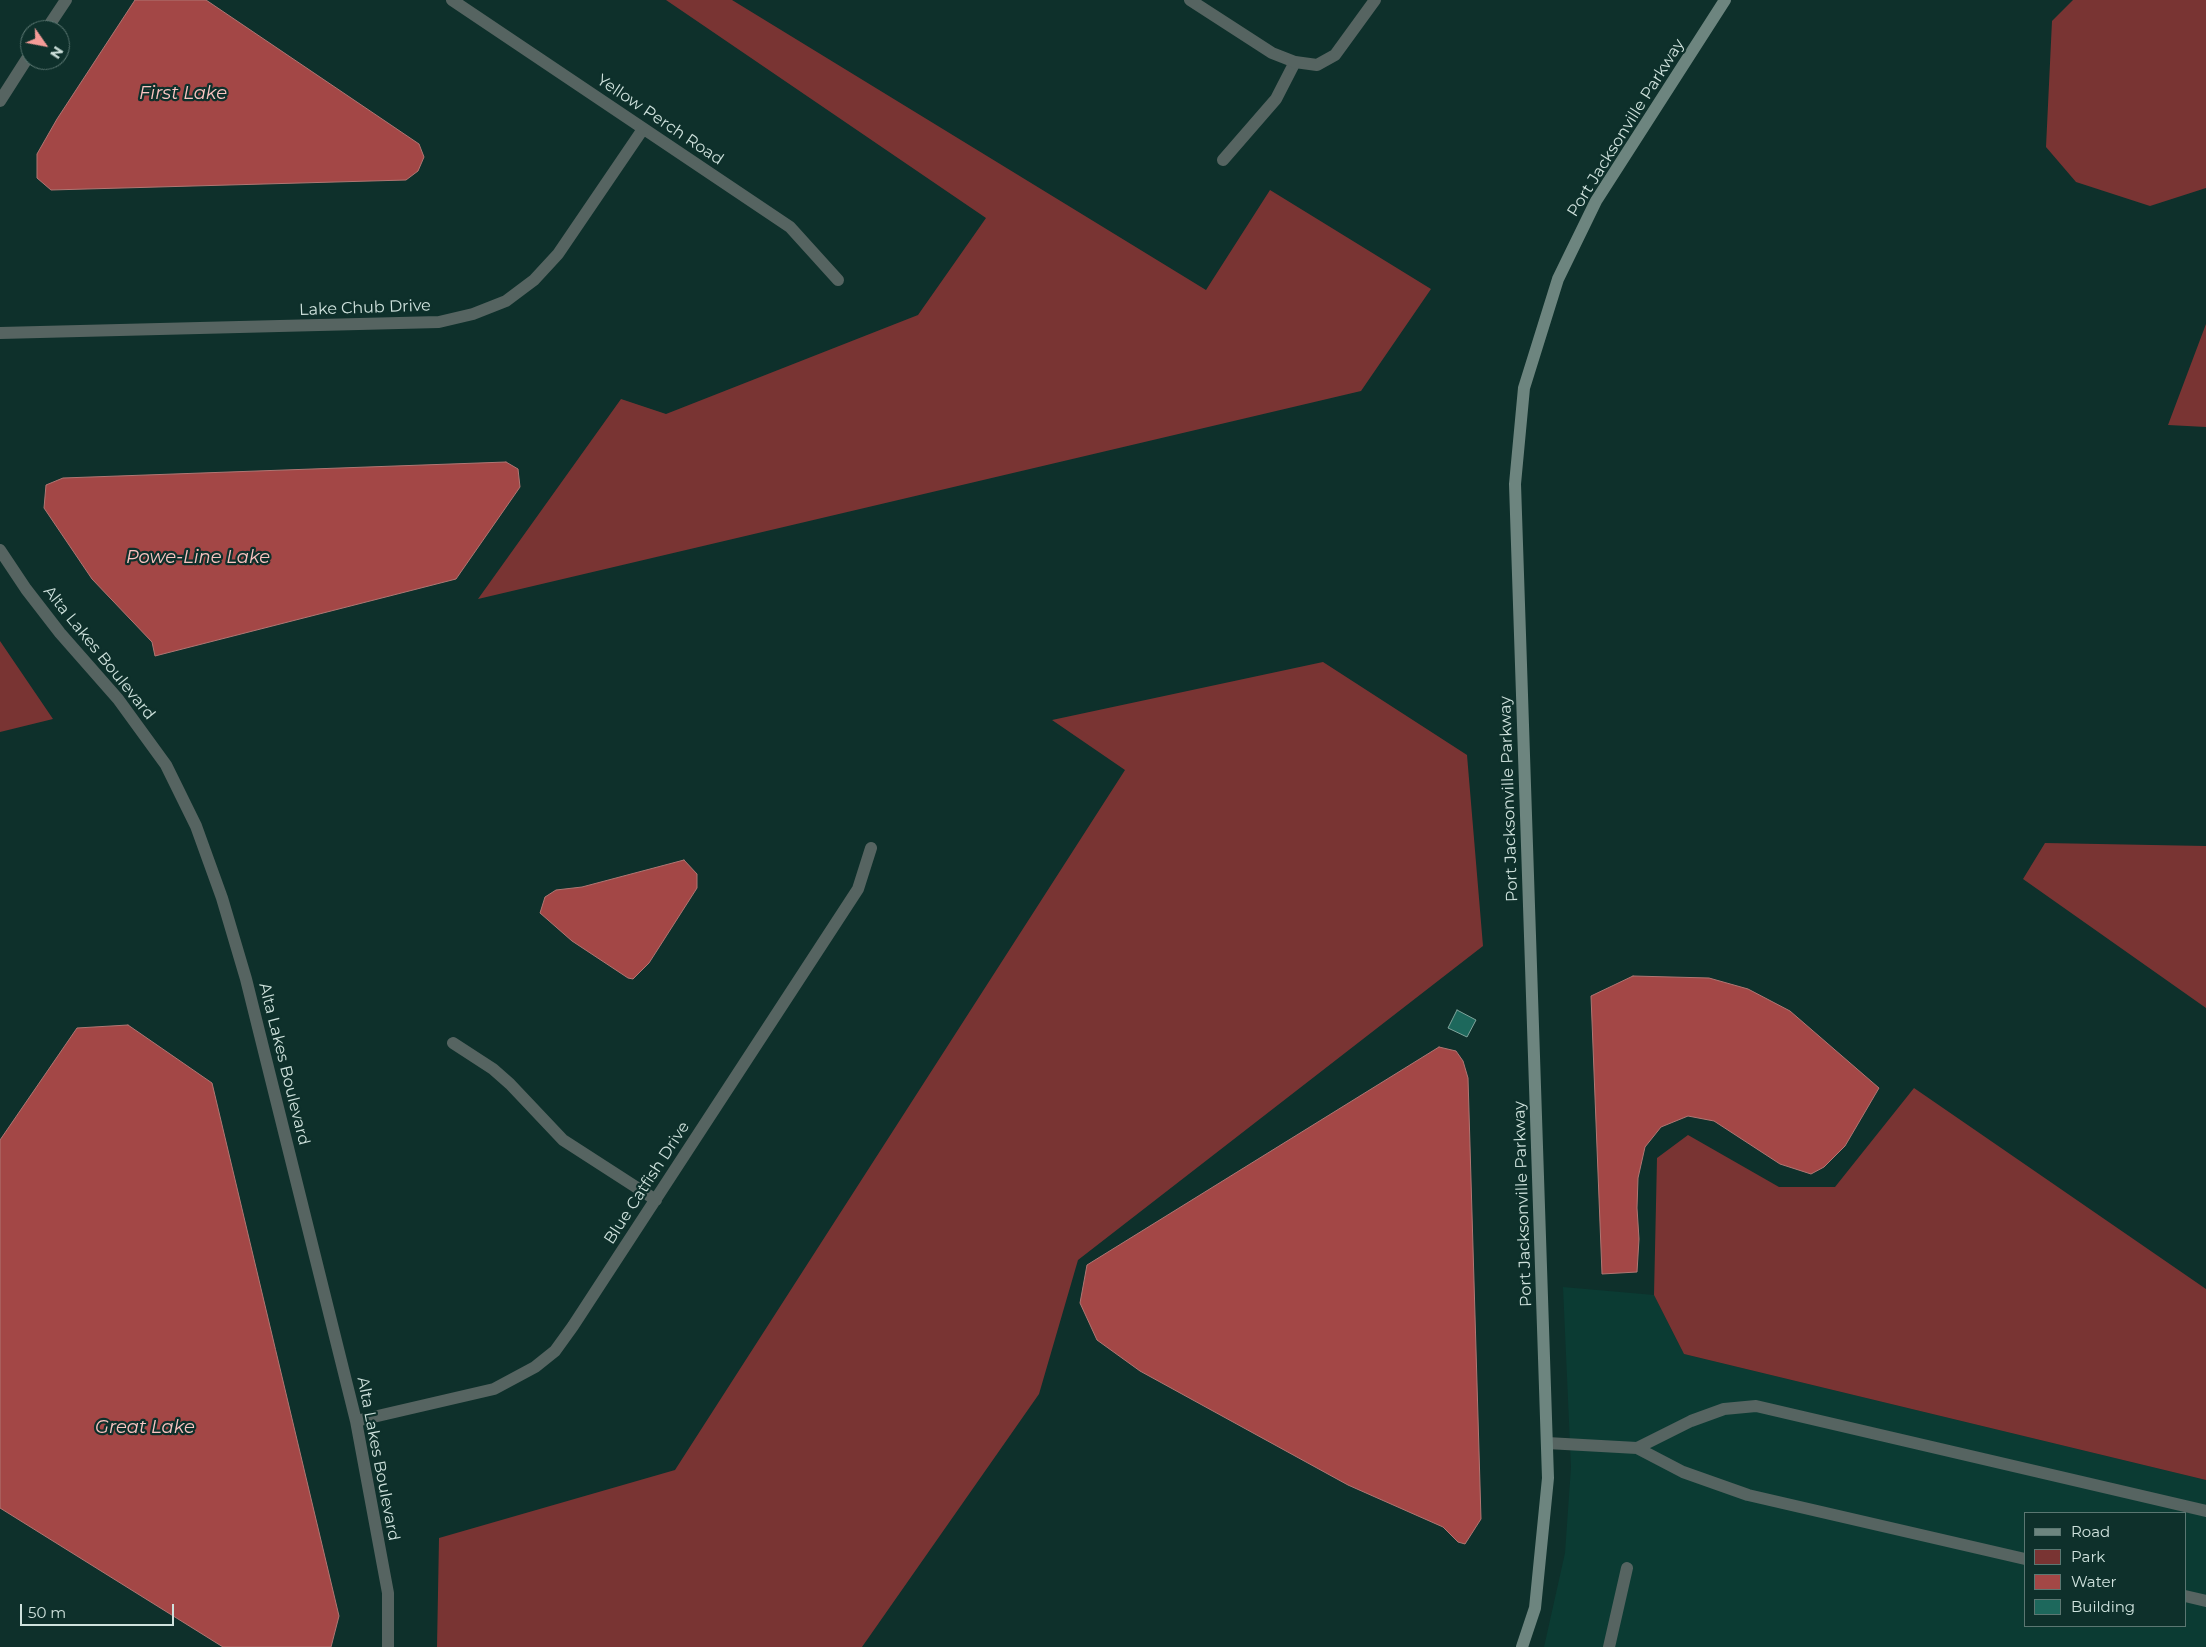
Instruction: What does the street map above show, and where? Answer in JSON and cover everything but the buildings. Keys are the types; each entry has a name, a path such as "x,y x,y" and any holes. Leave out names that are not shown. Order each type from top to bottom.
{"street":[{"path":"53,20 66,0"},
{"name":"Yellow Perch Road","path":"452,0 790,227 838,280"},
{"path":"1190,0 1272,53 1295,62 1317,65 1335,56 1375,0"},
{"name":"Port Jacksonville Parkway","path":"1522,1647 1535,1608 1548,1478 1515,484 1524,388 1558,279 1596,201 1725,0"},
{"path":"1223,160 1276,99 1295,62"},
{"path":"0,101 20,70"},
{"name":"Lake Chub Drive","path":"0,333 439,322 473,314 506,301 534,280 558,254 643,129"},
{"name":"Alta Lakes Boulevard","path":"0,550 26,589 60,633 118,699 166,765 196,826 222,898 246,979 356,1420 388,1593 388,1647"},
{"name":"Blue Catfish Drive","path":"356,1420 494,1389 535,1367 555,1351 656,1200 858,889 871,848"},
{"path":"453,1043 494,1069 563,1140 656,1200"},
{"path":"1637,1448 1691,1421 1724,1409 1756,1406 2206,1511"},
{"path":"1547,1443 1637,1448 1683,1472 1748,1495 2024,1559"},
{"path":"1609,1647 1627,1568"},
{"path":"2186,1596 2206,1601"}],"shaded area":[{"path":"1563,1287 1654,1295 1684,1354 2206,1480 2206,1647 1544,1647 1565,1553 1571,1467"}],"green space":[{"path":"666,0 732,0 1206,290 1270,190 1431,289 1361,391 478,599 621,399 666,414 918,315 986,218"},
{"path":"2073,0 2206,0 2206,188 2150,206 2076,182 2046,147 2052,21"},
{"path":"2206,324 2206,427 2168,425"},
{"path":"0,641 53,719 0,732"},
{"path":"1323,662 1467,755 1483,946 1078,1260 1039,1394 862,1647 437,1647 439,1538 675,1470 1125,770 1052,720"},
{"path":"2045,843 2206,846 2206,1008 2023,879"},
{"path":"1914,1088 2206,1289 2206,1480 1684,1354 1654,1295 1657,1158 1688,1135 1779,1187 1835,1187"}],"water":[{"name":"First Lake","path":"135,0 206,0 419,144 424,157 418,171 406,180 51,190 37,178 37,154 57,119"},
{"name":"Powe-Line Lake","path":"506,462 518,469 520,487 456,579 155,656 152,642 92,579 44,508 46,485 63,478"},
{"path":"684,860 697,874 697,888 649,963 633,979 628,978 572,941 540,913 545,897 556,890 582,887"},
{"path":"1633,976 1709,978 1748,989 1790,1011 1879,1088 1845,1146 1824,1167 1811,1174 1780,1164 1714,1121 1688,1116 1661,1127 1645,1147 1638,1178 1639,1239 1637,1272 1602,1274 1591,996"},
{"name":"Great Lake","path":"128,1025 212,1083 339,1616 331,1647 223,1647 0,1508 0,1140 77,1028"},
{"path":"1439,1047 1456,1051 1463,1061 1468,1078 1481,1519 1465,1544 1458,1542 1443,1527 1348,1485 1140,1371 1097,1340 1080,1303 1087,1265"}]}
